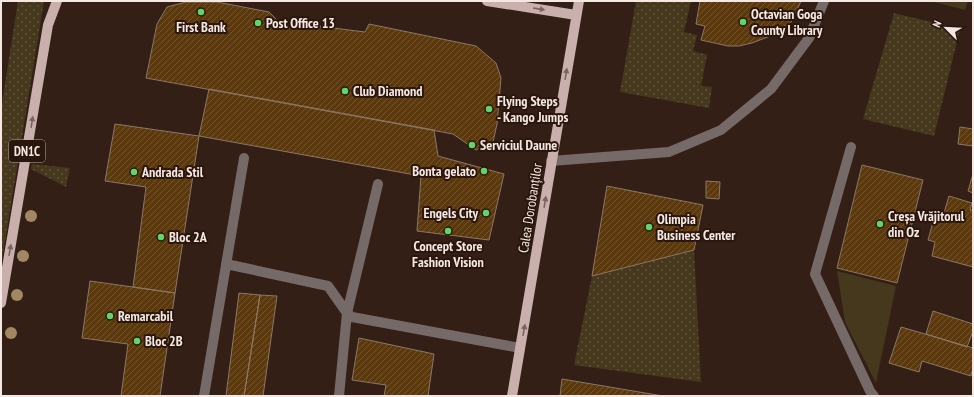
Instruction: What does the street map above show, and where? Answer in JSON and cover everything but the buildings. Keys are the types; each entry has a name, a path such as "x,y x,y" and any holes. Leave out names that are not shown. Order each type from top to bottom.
{"main road":[{"name":"DN1C","path":"1,303 48,24 58,1"},
{"path":"487,1 576,15"},
{"name":"Calea Dorobanților","path":"512,396 578,1"}],"street":[{"path":"551,161 669,152 721,130 771,89 809,38 824,1"},
{"path":"850,147 815,274 870,391 874,396"},
{"path":"204,396 244,158"},
{"path":"339,396 347,313 378,184"},
{"path":"226,264 328,286 347,313 352,317 520,348"}],"shaded area":[{"path":"18,1 44,1 1,266 1,109"},
{"path":"636,1 691,1 684,32 697,35 693,51 707,55 701,86 712,87 709,108 620,92"},
{"path":"930,1 968,1 965,10"},
{"path":"894,13 960,29 934,136 863,119"},
{"path":"32,164 70,168 66,187 31,169"},
{"path":"694,250 701,382 574,365 592,276"},
{"path":"837,271 896,286 876,383 845,322"}],"place":[{"name":"First Bank","path":"201,12"},
{"name":"Octavian Goga County Library","path":"743,22"},
{"name":"Post Office 13","path":"258,23"},
{"name":"Club Diamond","path":"345,91"},
{"name":"Flying Steps - Kango Jumps","path":"489,109"},
{"name":"Serviciul Daune","path":"472,145"},
{"name":"Bonta gelato","path":"484,171"},
{"name":"Andrada Stil","path":"134,172"},
{"name":"Engels City","path":"486,213"},
{"name":"Creșa Vrăjitorul din Oz","path":"880,224"},
{"name":"Olimpia Business Center","path":"649,227"},
{"name":"Concept Store Fashion Vision","path":"448,231"},
{"name":"Bloc 2A","path":"161,237"},
{"name":"Remarcabil","path":"110,316"},
{"name":"Bloc 2B","path":"137,341"}]}
